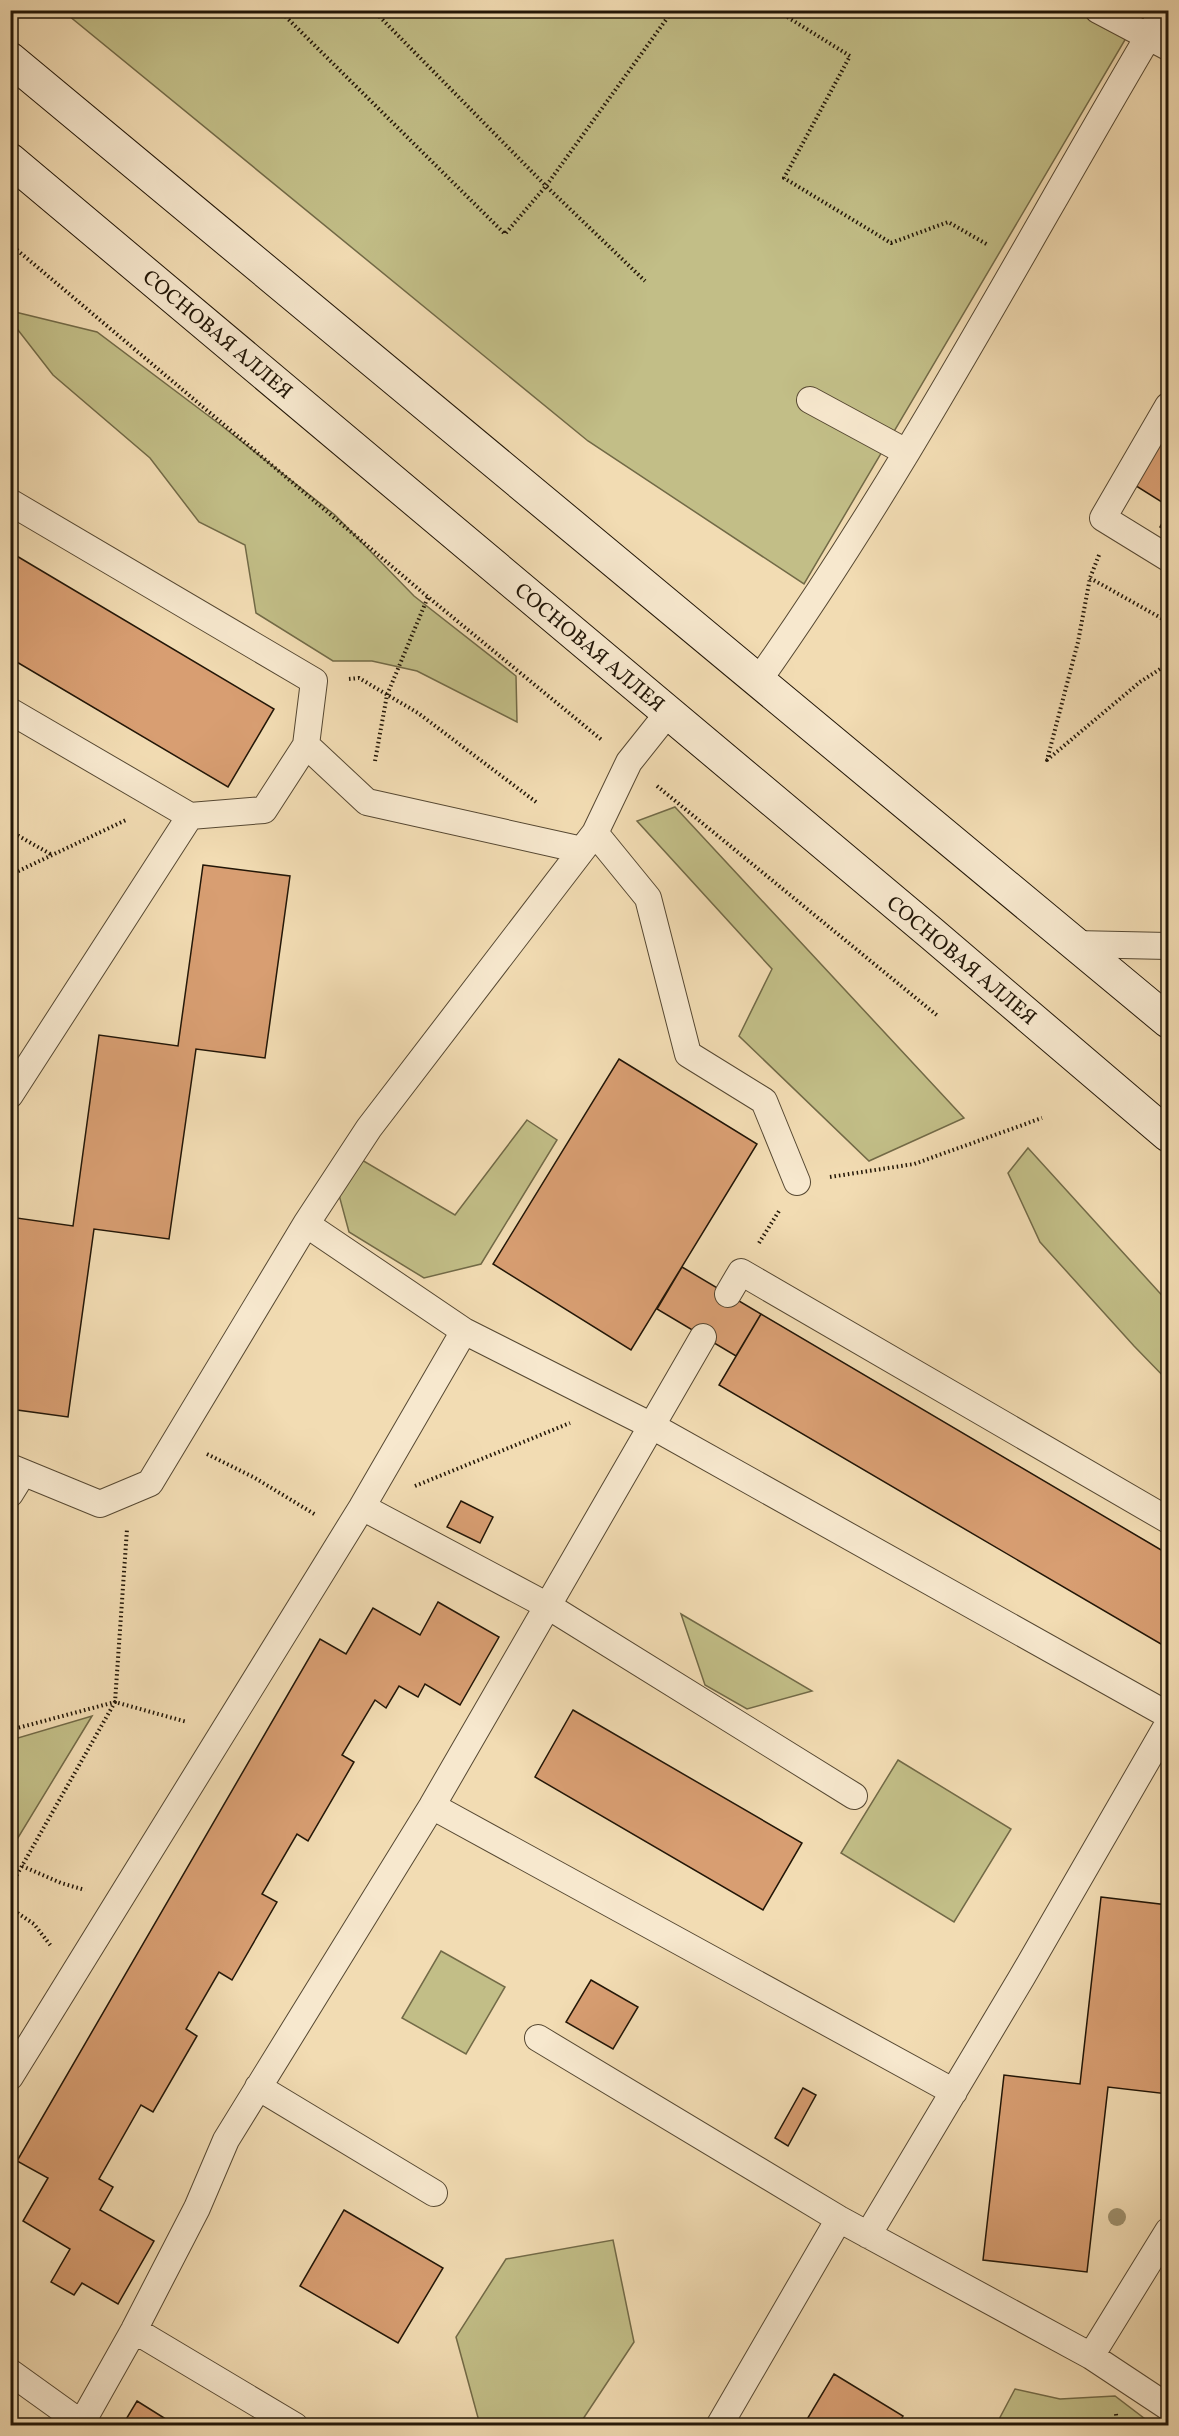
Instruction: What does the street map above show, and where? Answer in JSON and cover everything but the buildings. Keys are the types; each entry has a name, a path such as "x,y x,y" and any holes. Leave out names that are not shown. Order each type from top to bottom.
{"main road":[{"path":"10,59 1168,1021"},
{"name":"СОСНОВАЯ АЛЛЕЯ","path":"10,160 1168,1134"}],"lane":[{"path":"1098,10 1159,42"},
{"path":"758,681 813,604 906,452 1017,262 1159,42 1164,10"},
{"path":"810,400 906,452"},
{"path":"1168,406 1103,518 1168,558"},
{"path":"10,502 314,681 306,745 264,810 190,816 10,711"},
{"path":"15,1478 99,1504 150,1483 306,1224 369,1128 588,842 629,762 668,713"},
{"path":"306,745 367,802 588,842 648,898 688,1054 764,1101 797,1182"},
{"path":"10,1095 190,816"},
{"path":"1075,944 1168,946"},
{"path":"306,1224 464,1331 652,1426 1168,1715"},
{"path":"728,1294 741,1272 1168,1520"},
{"path":"10,2077 362,1507 464,1331"},
{"path":"10,2372 80,2424 134,2330 197,2208 226,2140 432,1806 703,1337"},
{"path":"362,1507 548,1606 854,1796"},
{"path":"868,2235 1168,1725"},
{"path":"432,1806 954,2092"},
{"path":"538,2038 839,2219 1091,2356 1168,2407"},
{"path":"258,2087 434,2193"},
{"path":"719,2426 839,2219"},
{"path":"1091,2356 1168,2231"},
{"path":"134,2330 295,2426"}],"path":[{"path":"279,10 505,234 546,186 673,10"},
{"path":"373,10 546,186 645,281"},
{"path":"776,10 850,56 783,178 891,243 948,222 1017,262"},
{"path":"10,244 428,597 939,1017"},
{"path":"1111,523 1090,578 1078,642 1047,760 1140,682 1168,664"},
{"path":"1090,578 1168,622"},
{"path":"367,802 387,695 428,597"},
{"path":"314,681 359,678 418,712 541,806"},
{"path":"10,876 165,801"},
{"path":"10,831 53,855"},
{"path":"741,1272 797,1182 914,1164 1042,1118"},
{"path":"362,1507 612,1406"},
{"path":"177,1438 255,1478 346,1533"},
{"path":"11,1884 115,1702 127,1535"},
{"path":"10,1730 115,1702 168,1717"},
{"path":"22,1866 61,1884"},
{"path":"10,1908 34,1924"}],"shaded area":[{"path":"63,11 1142,11 804,584 588,441"},
{"path":"11,311 97,332 335,515 414,596 516,676 517,722 417,671 372,661 333,661 256,613 245,545 199,522 150,458 53,375 11,321"},
{"path":"675,807 964,1118 869,1161 739,1036 772,969 637,821"},
{"path":"527,1120 557,1140 481,1264 424,1278 349,1232 339,1195 362,1160 455,1215"},
{"path":"1028,1148 1168,1302 1168,1381 1040,1242 1008,1173"},
{"path":"681,1614 812,1691 747,1709 705,1685"},
{"path":"92,1716 13,1846 10,1837 11,1740"},
{"path":"898,1760 1011,1829 954,1922 841,1853"},
{"path":"441,1951 505,1987 466,2054 402,2018"},
{"path":"613,2240 634,2342 581,2422 565,2426 480,2425 456,2337 506,2259"},
{"path":"1015,2389 1060,2399 1115,2396 1153,2425 996,2425"}]}
